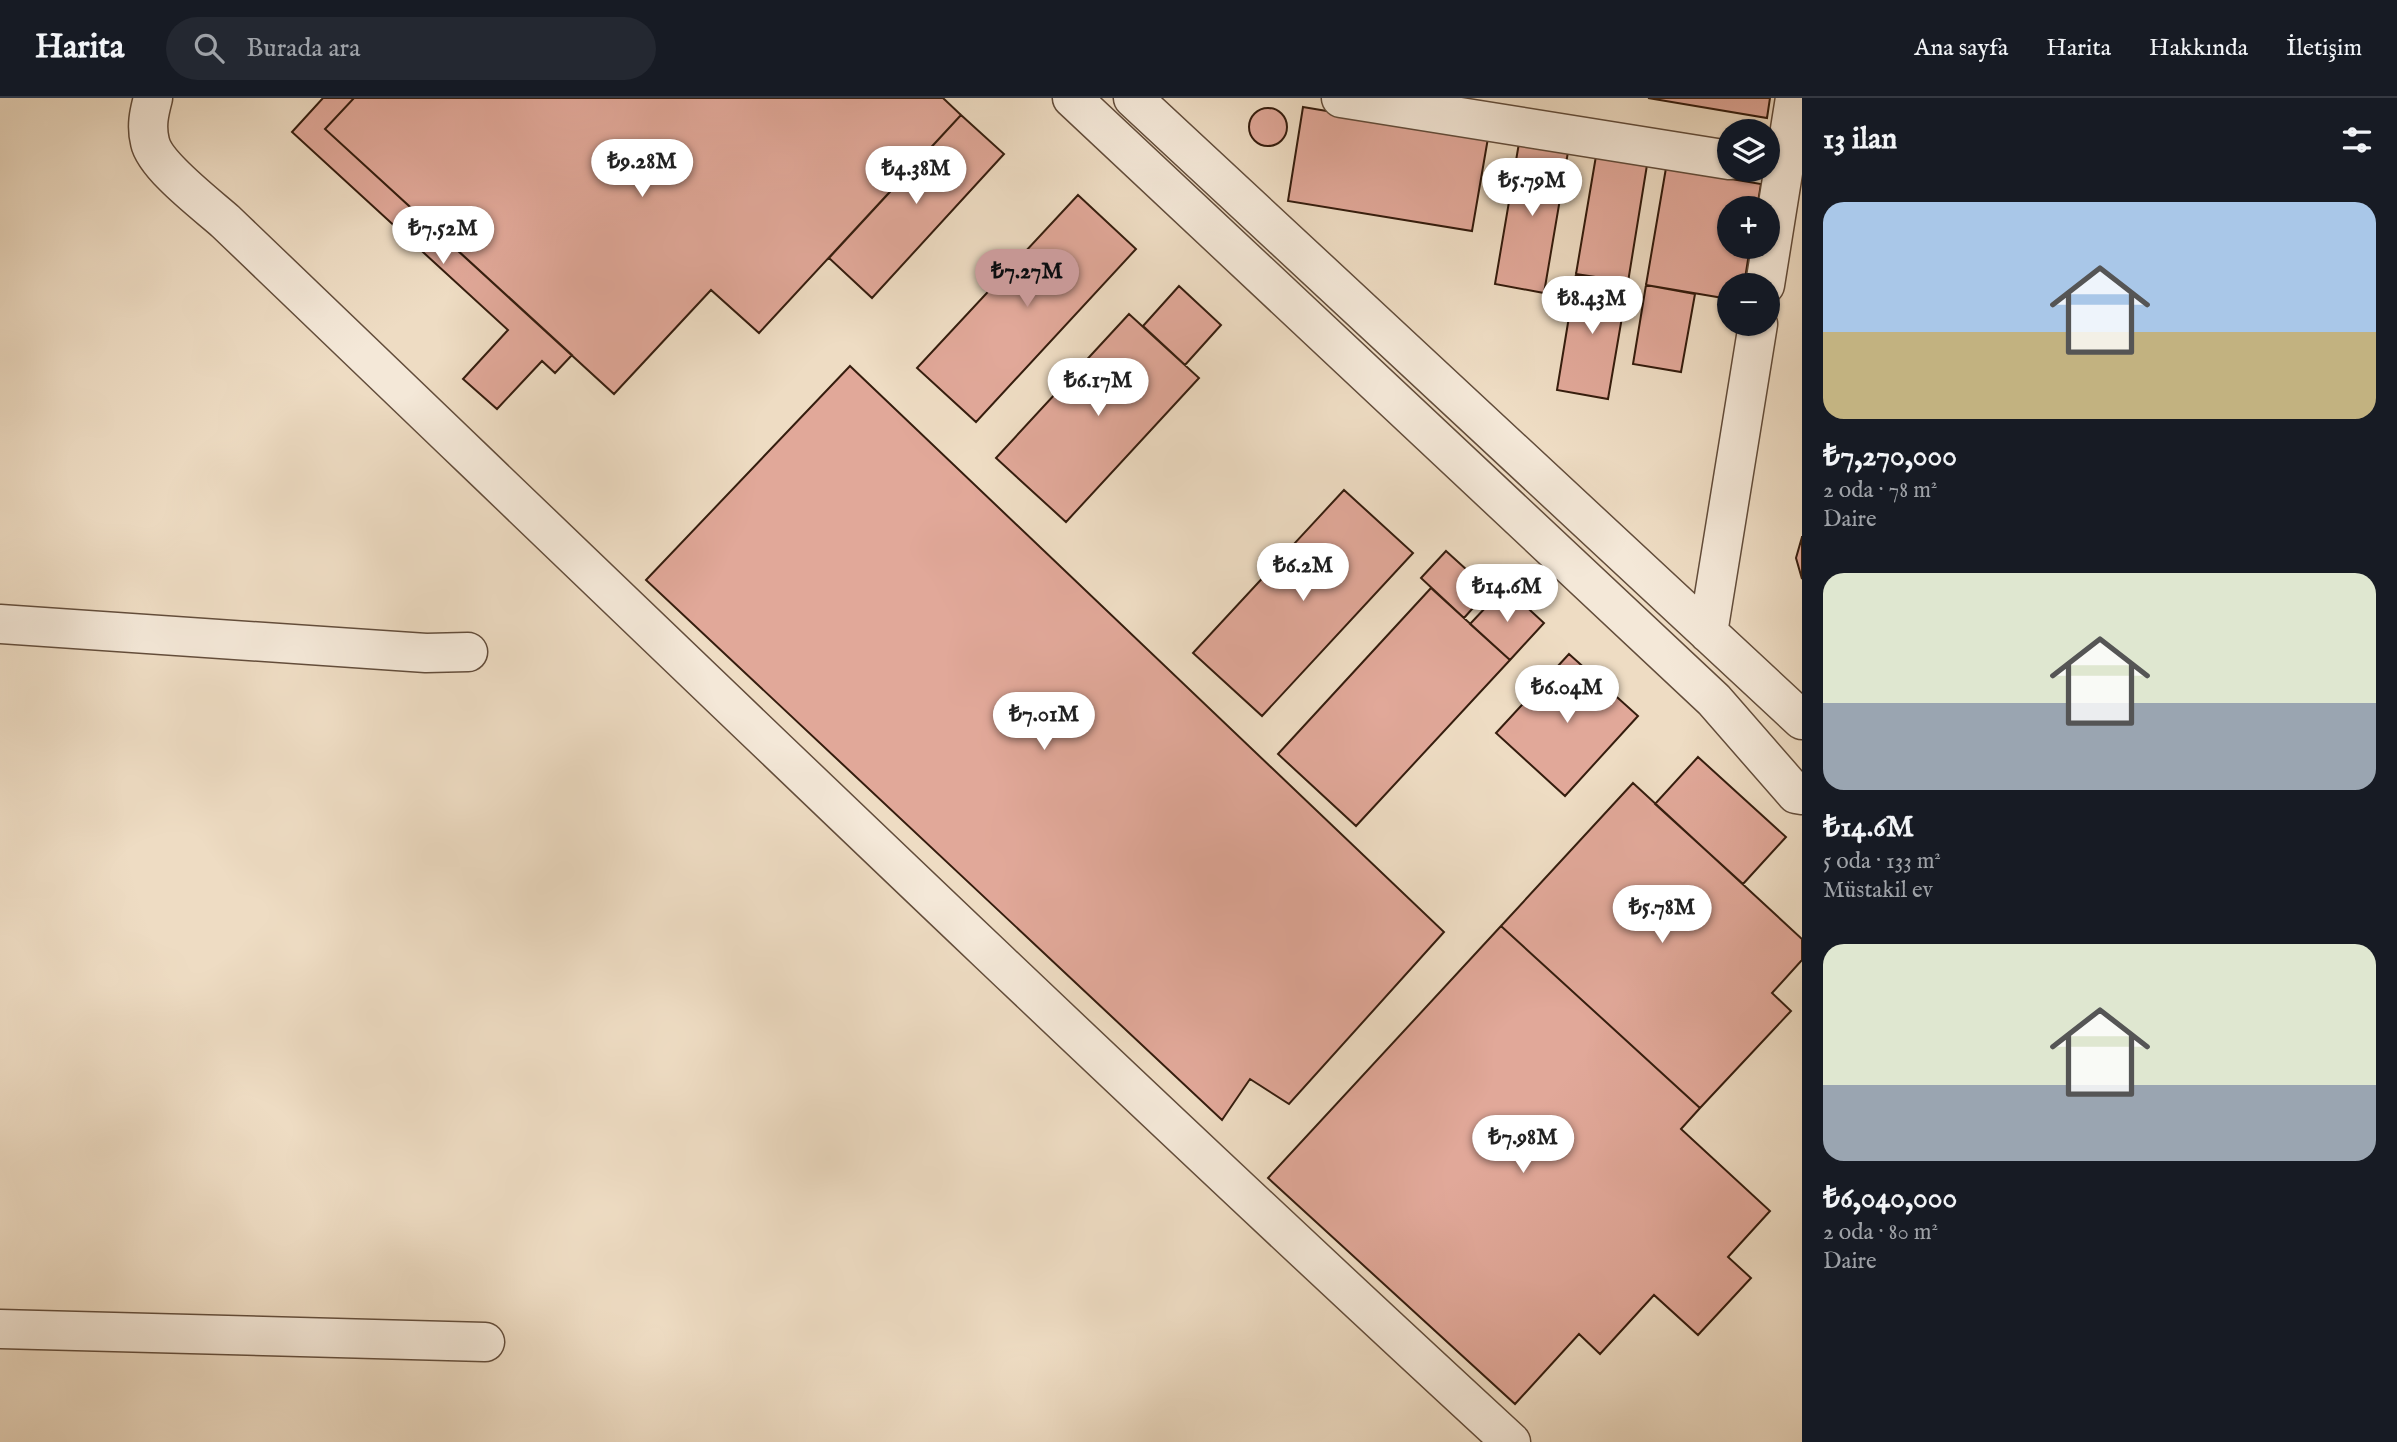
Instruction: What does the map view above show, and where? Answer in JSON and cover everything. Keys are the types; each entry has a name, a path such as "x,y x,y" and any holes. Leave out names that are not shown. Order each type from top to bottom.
{"street":[{"path":"153,98 147,124 150,145 173,175 226,222 866,838 1283,1232 1511,1442"},
{"path":"1072,98 1714,701 1796,794 1802,795"},
{"path":"1133,98 1802,720"},
{"path":"1341,98 1414,104 1717,158"},
{"path":"1767,273 1795,98"},
{"path":"1708,633 1756,336"},
{"path":"0,624 426,653 468,652"},
{"path":"0,1329 485,1342"}],"building":[{"path":"323,98 354,98 325,129 572,355 555,373 542,361 497,409 463,379 508,330 292,132"},
{"path":"354,98 943,98 961,115 759,333 711,290 614,394 325,129"},
{"path":"1648,98 1770,98 1767,118"},
{"path":"1303,107 1488,138 1472,231 1288,201"},
{"path":"1268,108 1281,114 1287,127 1281,140 1268,146 1255,140 1249,127 1255,114"},
{"path":"961,115 1004,154 872,298 829,258"},
{"path":"1519,143 1568,152 1544,293 1495,284"},
{"path":"1596,156 1647,165 1628,282 1576,274"},
{"path":"1666,168 1717,177 1717,182 1761,184 1759,196 1717,196 1717,259 1748,259 1746,273 1717,273 1717,297 1646,285"},
{"path":"1078,195 1136,249 976,422 917,368"},
{"path":"1576,274 1628,282 1608,399 1557,390"},
{"path":"1646,285 1695,294 1681,372 1633,364"},
{"path":"1179,286 1221,325 1185,365 1143,326"},
{"path":"1129,314 1199,378 1066,522 996,458"},
{"path":"850,366 1444,932 1289,1104 1250,1079 1222,1120 646,580"},
{"path":"1344,490 1413,553 1262,716 1193,653"},
{"path":"1802,537 1802,579 1796,558"},
{"path":"1446,551 1489,590 1464,618 1421,578"},
{"path":"1505,587 1544,623 1510,660 1470,624"},
{"path":"1431,588 1510,660 1356,826 1278,754"},
{"path":"1569,654 1638,716 1565,796 1496,733"},
{"path":"1698,757 1786,837 1743,884 1655,804"},
{"path":"1633,783 1802,939 1802,960 1772,993 1791,1011 1700,1108 1501,926"},
{"path":"1501,926 1700,1108 1681,1129 1770,1211 1728,1257 1751,1278 1698,1335 1654,1295 1600,1354 1579,1334 1515,1404 1268,1178"}]}
